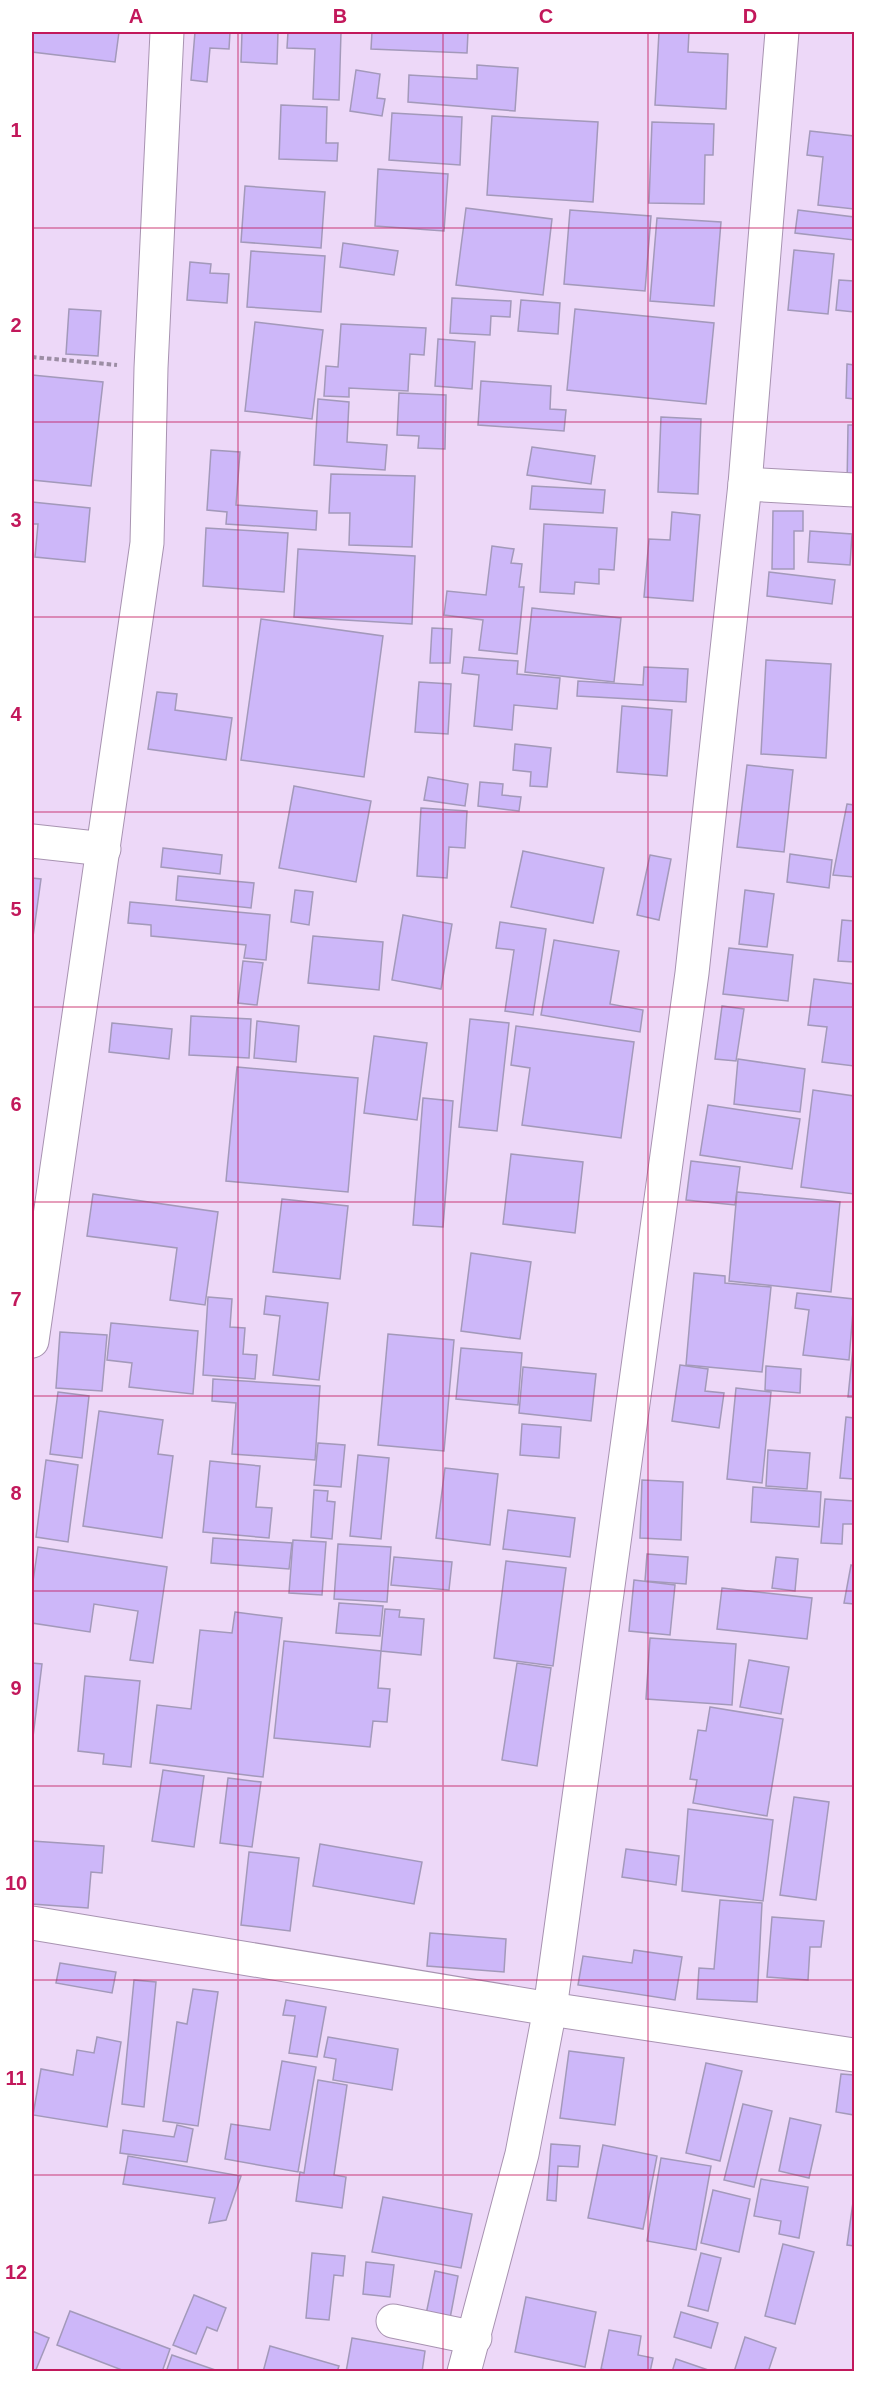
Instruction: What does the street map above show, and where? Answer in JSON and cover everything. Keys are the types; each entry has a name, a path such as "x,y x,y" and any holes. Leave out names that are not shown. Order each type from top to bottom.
{"street":[{"path":"32,1341 147,543 151,368 167,32"},
{"path":"465,2372 522,2154 550,2009 690,984 745,484 782,32"},
{"path":"745,484 855,490"},
{"path":"32,841 104,849"},
{"path":"32,1923 550,2009 855,2055"},
{"path":"393,2321 475,2338"}],"path":[{"path":"32,357 151,368"}],"building":[{"path":"32,32 119,32 115,62 32,52"},
{"path":"195,32 230,32 229,49 210,48 207,82 191,80"},
{"path":"242,32 278,32 277,64 241,62"},
{"path":"288,32 341,32 339,100 313,99 315,49 287,48"},
{"path":"372,32 468,32 467,53 371,49"},
{"path":"659,32 689,32 688,52 728,54 726,109 655,105"},
{"path":"477,65 518,68 515,111 408,102 409,75 477,79"},
{"path":"356,70 380,74 377,98 385,99 382,116 350,111"},
{"path":"281,105 327,107 326,143 338,143 337,161 279,159"},
{"path":"392,113 462,117 460,165 389,160"},
{"path":"492,116 598,122 593,202 487,195"},
{"path":"652,122 714,124 713,155 705,155 704,204 649,203"},
{"path":"810,131 854,136 854,209 818,205 823,157 807,155"},
{"path":"378,169 448,174 444,231 375,226"},
{"path":"245,186 325,192 321,248 241,242"},
{"path":"466,208 552,219 543,295 456,285"},
{"path":"570,210 651,216 645,291 564,284"},
{"path":"798,210 854,217 854,240 795,233"},
{"path":"657,218 721,222 714,306 650,301"},
{"path":"343,243 398,251 394,275 340,267"},
{"path":"794,250 834,254 828,314 788,310"},
{"path":"251,251 325,256 321,312 247,307"},
{"path":"190,262 211,264 210,273 229,274 227,303 187,300"},
{"path":"839,280 854,281 854,312 836,310"},
{"path":"452,298 511,301 510,317 491,316 490,335 450,333"},
{"path":"521,300 560,303 558,334 518,331"},
{"path":"69,309 101,311 98,356 66,354"},
{"path":"575,309 714,323 706,404 567,390"},
{"path":"255,322 323,330 312,419 245,411"},
{"path":"341,324 426,328 424,355 410,354 408,391 349,388 349,397 324,396 326,366 338,367"},
{"path":"438,339 475,342 472,389 435,386"},
{"path":"847,364 854,365 854,399 846,398"},
{"path":"32,375 103,382 91,486 32,480"},
{"path":"481,381 551,386 550,409 566,410 564,431 478,425"},
{"path":"399,393 446,395 445,449 418,448 419,436 397,435"},
{"path":"318,399 349,402 347,442 387,445 385,470 314,465"},
{"path":"661,417 701,419 698,494 658,492"},
{"path":"848,425 854,425 854,487 847,487"},
{"path":"532,447 595,456 591,484 527,475"},
{"path":"211,450 240,452 236,505 317,511 316,530 226,524 227,512 207,510"},
{"path":"331,474 415,476 412,547 349,545 350,513 329,513"},
{"path":"532,486 605,490 603,513 530,509"},
{"path":"32,502 90,508 85,562 35,557 38,524 32,524"},
{"path":"773,511 803,511 803,531 794,531 794,569 772,569"},
{"path":"672,512 700,515 693,601 644,597 649,539 670,540"},
{"path":"544,524 617,528 614,570 599,569 599,584 575,582 574,594 540,592"},
{"path":"206,528 288,533 284,592 203,586"},
{"path":"810,531 852,534 850,565 808,562"},
{"path":"492,546 514,549 511,563 522,564 519,587 524,587 517,654 479,650 483,620 444,615 447,591 486,595"},
{"path":"298,549 415,556 412,624 294,617"},
{"path":"769,572 835,580 832,604 767,596"},
{"path":"532,608 621,618 614,682 525,672"},
{"path":"261,619 383,636 364,777 241,760"},
{"path":"432,628 452,629 450,663 430,663"},
{"path":"464,657 518,661 517,674 560,678 557,709 514,705 512,730 474,726 479,675 462,673"},
{"path":"766,660 831,664 826,758 761,754"},
{"path":"644,667 688,669 686,702 577,696 578,681 643,685"},
{"path":"419,682 451,684 448,734 415,732"},
{"path":"157,692 177,694 175,710 232,718 226,760 148,749"},
{"path":"622,706 672,710 667,776 617,772"},
{"path":"515,744 551,748 547,787 530,786 531,772 513,770"},
{"path":"747,765 793,770 784,852 737,847"},
{"path":"428,777 468,784 465,806 424,800"},
{"path":"480,782 503,784 502,795 521,797 519,811 478,806"},
{"path":"294,786 371,801 356,882 279,868"},
{"path":"847,804 854,805 854,877 833,875"},
{"path":"421,808 467,811 465,848 449,847 447,878 417,876"},
{"path":"163,848 222,855 220,874 161,867"},
{"path":"523,851 604,868 593,923 511,907"},
{"path":"790,854 832,860 829,888 787,882"},
{"path":"650,855 671,859 659,920 637,915"},
{"path":"178,876 254,883 251,908 176,900"},
{"path":"32,878 41,879 32,944"},
{"path":"295,890 313,892 309,925 291,922"},
{"path":"745,890 774,894 767,947 739,944"},
{"path":"130,902 270,915 266,960 244,958 246,945 151,936 151,925 128,923"},
{"path":"403,915 452,924 441,989 392,980"},
{"path":"842,920 854,921 854,962 838,961"},
{"path":"500,922 546,929 533,1015 505,1011 514,950 496,948"},
{"path":"313,936 383,942 379,990 308,983"},
{"path":"554,940 619,951 610,1004 643,1010 640,1032 541,1015"},
{"path":"729,948 793,955 788,1001 723,994"},
{"path":"243,961 263,963 257,1005 238,1003"},
{"path":"814,979 854,984 854,1066 822,1062 827,1027 808,1025"},
{"path":"722,1006 744,1009 736,1061 715,1059"},
{"path":"191,1016 251,1019 249,1058 189,1055"},
{"path":"470,1019 509,1023 497,1131 459,1127"},
{"path":"257,1021 299,1026 296,1062 254,1058"},
{"path":"112,1023 172,1029 169,1059 109,1052"},
{"path":"516,1026 634,1042 621,1138 522,1125 530,1068 511,1065"},
{"path":"374,1036 427,1043 417,1120 364,1113"},
{"path":"738,1059 805,1069 800,1112 734,1104"},
{"path":"237,1067 358,1078 348,1192 226,1181"},
{"path":"813,1090 854,1096 854,1194 801,1187"},
{"path":"423,1098 453,1101 443,1227 413,1225"},
{"path":"708,1105 800,1119 792,1169 700,1155"},
{"path":"511,1154 583,1162 575,1233 503,1224"},
{"path":"691,1161 740,1167 735,1205 686,1200"},
{"path":"737,1192 840,1202 831,1292 729,1281"},
{"path":"93,1194 218,1212 205,1305 170,1300 177,1248 87,1236"},
{"path":"282,1199 348,1206 340,1279 273,1272"},
{"path":"471,1253 531,1262 520,1339 461,1331"},
{"path":"694,1273 725,1276 725,1283 771,1287 762,1372 686,1365"},
{"path":"797,1293 854,1299 849,1360 803,1355 809,1310 795,1308"},
{"path":"266,1296 328,1303 319,1380 273,1375 280,1316 264,1314"},
{"path":"208,1297 232,1299 230,1327 245,1328 243,1354 257,1355 255,1379 203,1375"},
{"path":"111,1323 198,1331 193,1394 129,1387 132,1363 107,1360"},
{"path":"60,1332 107,1335 102,1391 56,1388"},
{"path":"388,1334 454,1340 444,1451 378,1445"},
{"path":"854,1338 854,1397 848,1397"},
{"path":"461,1348 522,1353 518,1405 456,1399"},
{"path":"680,1365 708,1369 705,1391 724,1393 719,1428 672,1421"},
{"path":"766,1366 801,1369 800,1393 765,1390"},
{"path":"523,1367 596,1374 591,1421 519,1413"},
{"path":"213,1379 320,1386 315,1460 232,1454 236,1403 212,1401"},
{"path":"736,1388 771,1392 762,1483 727,1479"},
{"path":"58,1392 89,1396 82,1458 50,1454"},
{"path":"99,1411 163,1420 158,1454 173,1456 162,1538 83,1526"},
{"path":"846,1417 854,1418 854,1479 840,1478"},
{"path":"522,1424 561,1427 559,1458 520,1455"},
{"path":"318,1443 345,1445 341,1487 314,1485"},
{"path":"768,1450 810,1453 807,1489 766,1486"},
{"path":"358,1455 389,1458 381,1539 350,1536"},
{"path":"46,1460 78,1465 68,1542 36,1537"},
{"path":"210,1461 260,1466 256,1507 272,1508 269,1538 203,1532"},
{"path":"445,1468 498,1474 490,1545 436,1538"},
{"path":"642,1480 683,1482 681,1540 640,1538"},
{"path":"753,1487 821,1492 819,1527 751,1522"},
{"path":"314,1490 328,1491 327,1501 335,1502 332,1539 311,1537"},
{"path":"825,1499 854,1501 854,1524 843,1524 842,1544 821,1543"},
{"path":"508,1510 575,1518 570,1557 503,1549"},
{"path":"213,1538 292,1543 289,1569 211,1563"},
{"path":"293,1540 326,1542 322,1595 289,1593"},
{"path":"338,1544 391,1547 387,1602 334,1599"},
{"path":"38,1547 167,1567 153,1663 130,1660 138,1611 94,1604 90,1632 32,1623 32,1588"},
{"path":"647,1554 688,1557 686,1584 645,1581"},
{"path":"394,1557 452,1562 449,1590 391,1585"},
{"path":"776,1557 798,1559 795,1591 772,1588"},
{"path":"506,1561 566,1568 553,1666 494,1658"},
{"path":"851,1565 854,1566 854,1604 844,1603"},
{"path":"634,1580 675,1585 670,1635 629,1631"},
{"path":"722,1588 812,1598 807,1639 717,1629"},
{"path":"339,1603 383,1606 380,1636 336,1633"},
{"path":"385,1609 400,1610 399,1617 424,1619 421,1655 381,1651"},
{"path":"235,1612 282,1618 263,1777 150,1763 157,1705 191,1709 200,1630 232,1633"},
{"path":"650,1638 736,1644 732,1705 646,1699"},
{"path":"284,1641 381,1651 378,1688 390,1689 387,1722 373,1721 370,1747 274,1738"},
{"path":"749,1660 789,1667 781,1714 740,1707"},
{"path":"32,1663 42,1664 32,1745"},
{"path":"517,1663 551,1668 537,1766 502,1760"},
{"path":"85,1676 140,1681 131,1767 103,1764 104,1754 78,1751"},
{"path":"710,1707 783,1719 767,1816 693,1803 697,1780 690,1779 698,1730 706,1731"},
{"path":"163,1770 204,1776 194,1847 152,1841"},
{"path":"228,1778 261,1782 252,1847 220,1843"},
{"path":"794,1797 829,1802 816,1900 780,1895"},
{"path":"688,1809 773,1820 763,1901 682,1891"},
{"path":"32,1841 104,1846 102,1873 91,1872 88,1908 32,1904"},
{"path":"320,1844 422,1862 414,1904 313,1886"},
{"path":"626,1849 679,1856 676,1885 622,1877"},
{"path":"249,1852 299,1858 290,1931 241,1925"},
{"path":"720,1900 762,1903 757,2002 697,1999 699,1968 714,1969"},
{"path":"772,1917 824,1921 821,1947 810,1947 808,1980 767,1977"},
{"path":"430,1933 506,1939 504,1972 427,1966"},
{"path":"634,1950 682,1957 675,2000 578,1985 583,1956 632,1963"},
{"path":"60,1963 116,1972 112,1993 56,1983"},
{"path":"134,1980 156,1982 144,2107 122,2104"},
{"path":"193,1989 218,1992 198,2126 163,2121 177,2022 187,2024"},
{"path":"286,2000 326,2007 317,2057 289,2053 295,2016 283,2015"},
{"path":"97,2037 121,2042 107,2127 33,2115 41,2069 73,2075 77,2050 94,2053"},
{"path":"328,2037 398,2049 392,2090 333,2080 336,2059 324,2057"},
{"path":"569,2051 624,2058 615,2125 560,2118"},
{"path":"282,2061 316,2067 298,2172 225,2159 231,2124 270,2130"},
{"path":"706,2063 742,2071 720,2161 686,2153"},
{"path":"841,2074 854,2075 854,2115 836,2112"},
{"path":"318,2080 347,2085 334,2175 346,2177 342,2208 296,2201 300,2172 304,2173"},
{"path":"743,2104 772,2111 754,2187 724,2180"},
{"path":"790,2118 821,2125 809,2178 779,2171"},
{"path":"177,2125 193,2129 187,2162 120,2153 123,2130 174,2137"},
{"path":"551,2144 580,2146 578,2167 558,2166 556,2201 547,2200"},
{"path":"603,2145 657,2156 643,2229 588,2218"},
{"path":"128,2156 241,2176 226,2220 209,2223 215,2198 123,2184"},
{"path":"661,2158 711,2166 696,2250 647,2241"},
{"path":"761,2179 808,2187 799,2238 779,2234 781,2221 754,2216"},
{"path":"713,2190 750,2199 739,2252 701,2243"},
{"path":"854,2195 854,2246 847,2245"},
{"path":"383,2197 472,2214 461,2268 372,2252"},
{"path":"783,2244 814,2252 795,2324 765,2316"},
{"path":"312,2253 345,2256 343,2276 334,2275 329,2320 306,2318"},
{"path":"701,2253 721,2258 708,2311 688,2306"},
{"path":"366,2262 394,2265 390,2297 363,2294"},
{"path":"435,2271 458,2276 448,2329 424,2324"},
{"path":"194,2295 226,2308 217,2331 207,2327 196,2354 173,2345"},
{"path":"526,2297 596,2312 585,2367 515,2352"},
{"path":"70,2311 170,2349 162,2372 127,2372 57,2345"},
{"path":"681,2312 718,2323 711,2348 674,2337"},
{"path":"609,2330 641,2336 638,2355 653,2358 650,2372 615,2372 601,2369"},
{"path":"32,2331 49,2338 35,2372 32,2372"},
{"path":"745,2337 776,2348 768,2372 734,2372"},
{"path":"352,2338 425,2351 422,2372 346,2372"},
{"path":"270,2346 339,2366 337,2372 263,2372"},
{"path":"172,2355 221,2372 166,2372"},
{"path":"676,2359 714,2372 672,2372"}]}
